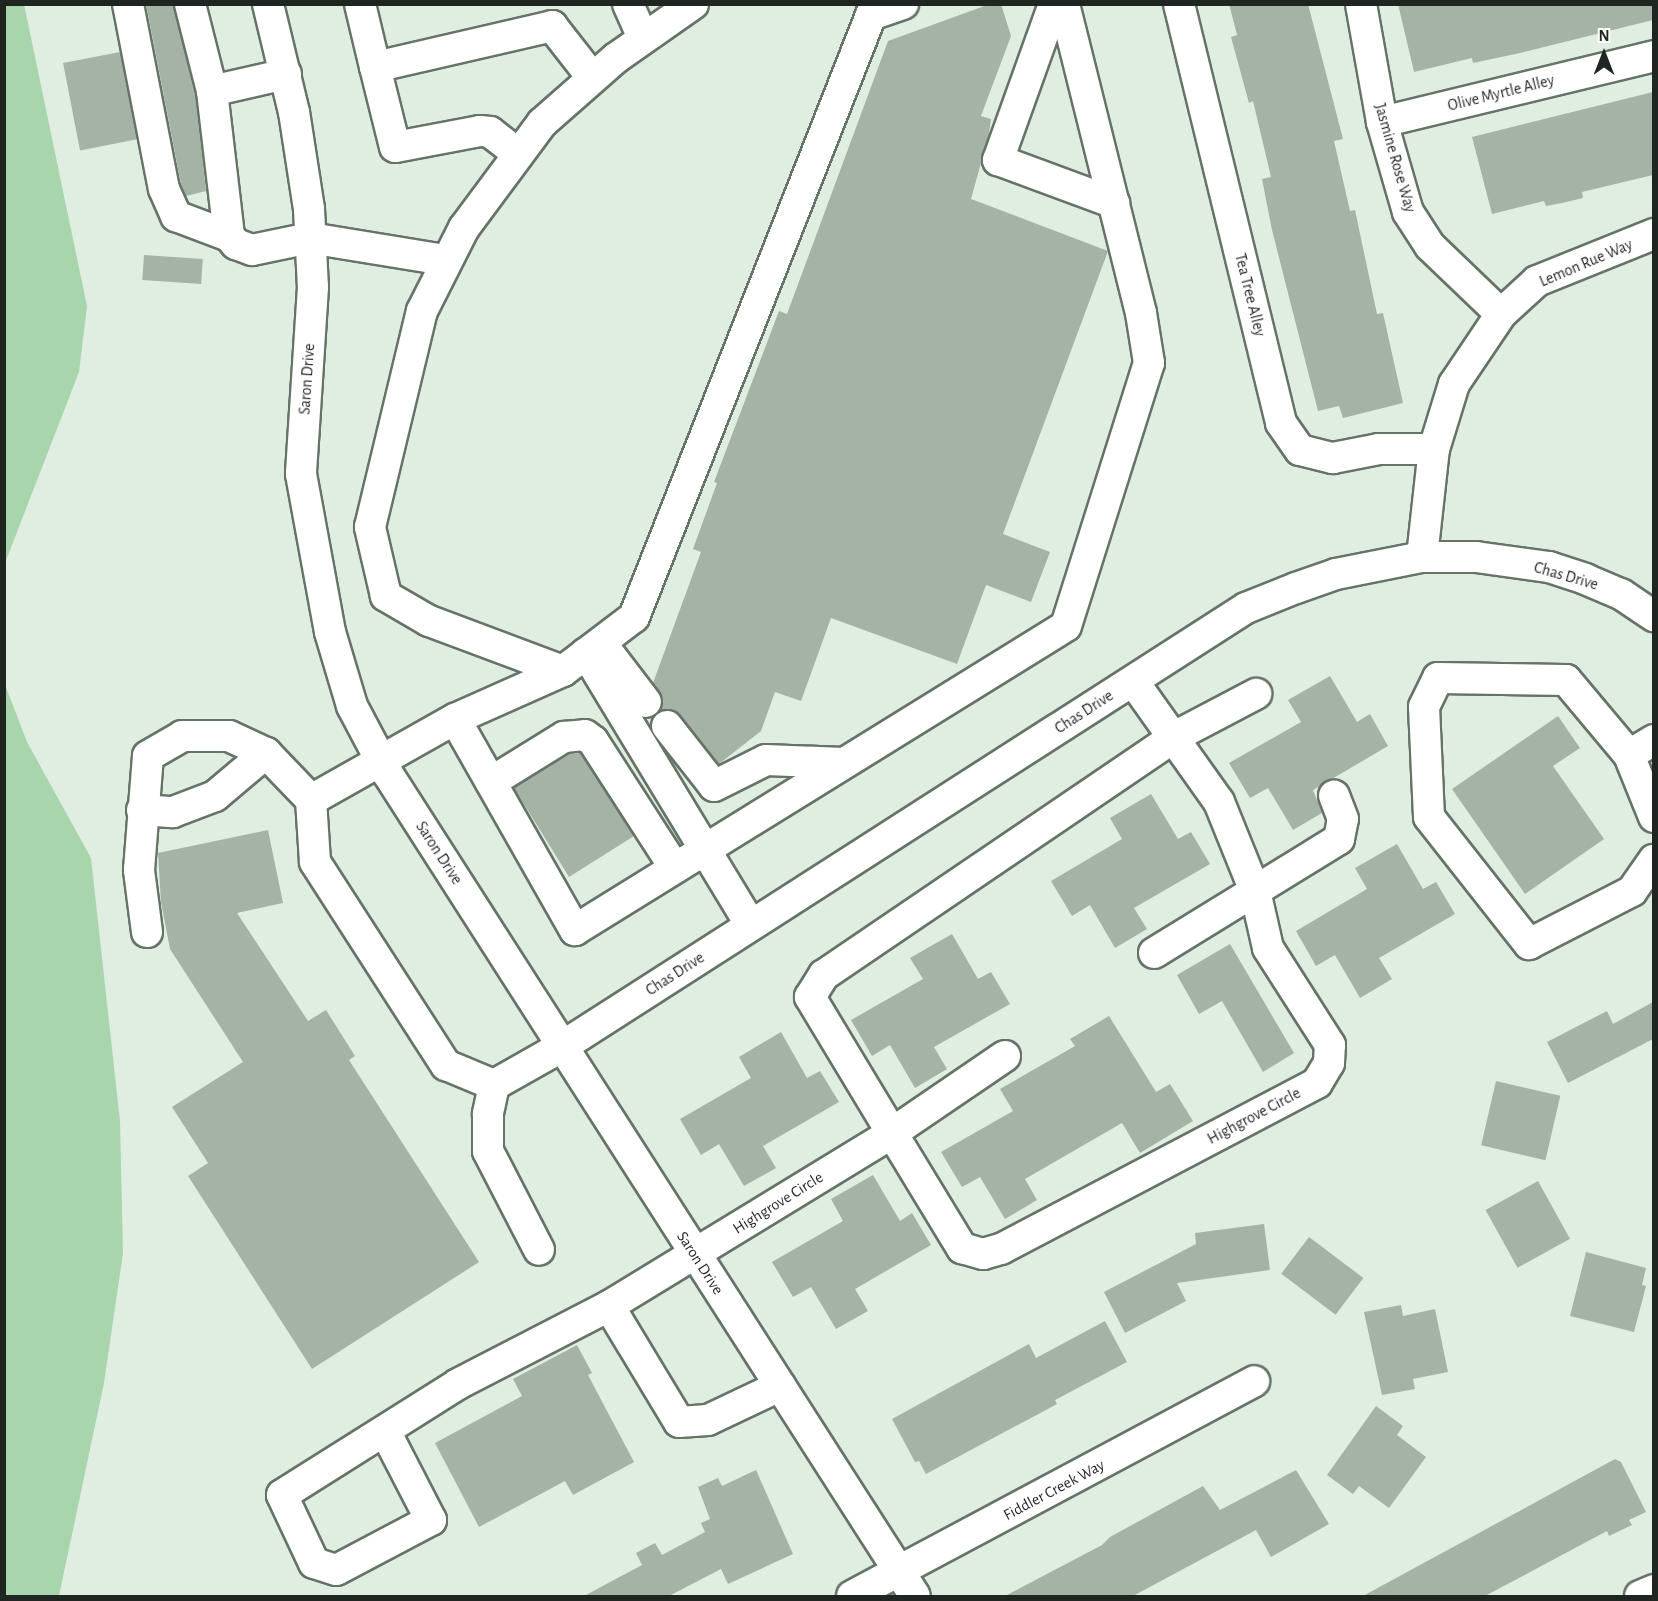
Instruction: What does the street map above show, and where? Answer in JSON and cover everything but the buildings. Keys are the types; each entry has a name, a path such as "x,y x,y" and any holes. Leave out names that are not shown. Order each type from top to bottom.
{"street":[{"path":"128,4 164,189 176,216 229,236 236,244 252,250 310,238 445,260"},
{"path":"190,4 212,92 229,236"},
{"name":"Saron Drive","path":"268,4 286,74 310,238 313,287 301,474 330,632 352,706 381,761 908,1585"},
{"path":"360,4 395,147 480,130 490,132 517,153"},
{"path":"628,4 643,37"},
{"path":"646,702 583,655 429,621 386,596 370,527 422,311 445,260 517,153 542,123 592,77 643,37 693,4"},
{"path":"311,800 455,719 583,655 634,617 870,10 903,4"},
{"path":"1054,4 998,160 1114,203"},
{"path":"455,719 575,930 1066,626 1149,363 1141,314 1064,4"},
{"name":"Tea Tree Alley","path":"1179,4 1281,423 1300,450 1333,458 1379,449 1434,448"},
{"name":"Jasmine Rose Way","path":"1361,4 1383,122 1408,212 1430,246 1501,314"},
{"path":"375,67 549,12 592,77"},
{"name":"Olive Myrtle Alley","path":"1383,122 1653,56"},
{"path":"212,92 286,74"},
{"name":"Lemon Rue Way","path":"1422,557 1434,448 1454,384 1501,314 1537,281 1653,234"},
{"name":"Chas Drive","path":"494,1085 563,1047 1246,608 1336,574 1422,557 1476,557 1549,567 1621,594 1653,616"},
{"path":"583,655 751,925"},
{"path":"1653,817 1629,756 1566,680 1438,678 1424,707 1429,817 1529,944 1632,891 1653,860"},
{"name":"Highgrove Circle","path":"1133,681 1173,737 1219,802 1254,891 1268,948 1330,1045 1329,1063 1317,1083 1001,1249 983,1254 962,1248 810,997 824,975 1173,737"},
{"path":"1173,737 1256,694"},
{"path":"667,726 714,786 766,760 844,763"},
{"path":"491,782 564,737 585,735 593,741 675,868"},
{"path":"147,932 139,870 148,756 182,736 230,736 266,753 311,800 315,862 446,1065 494,1085 488,1114 488,1151 539,1250"},
{"path":"1629,756 1653,740"},
{"path":"142,810 172,812 215,796 266,753"},
{"path":"1154,953 1339,839 1343,819 1334,796"},
{"path":"892,1133 1005,1056"},
{"name":"Highgrove Circle","path":"386,1432 431,1520 336,1570 314,1563 282,1495 386,1432 458,1384 609,1306 892,1133"},
{"path":"609,1306 679,1422 708,1420 780,1386"},
{"name":"Fiddler Creek Way","path":"852,1596 908,1585 1254,1381"},
{"path":"1640,1596 1653,1590"}],"green space":[{"path":"24,4 87,306 79,372 5,563 4,5"},
{"path":"4,682 27,742 91,858 120,1121 123,1253 104,1383 59,1596 5,1596"}]}
